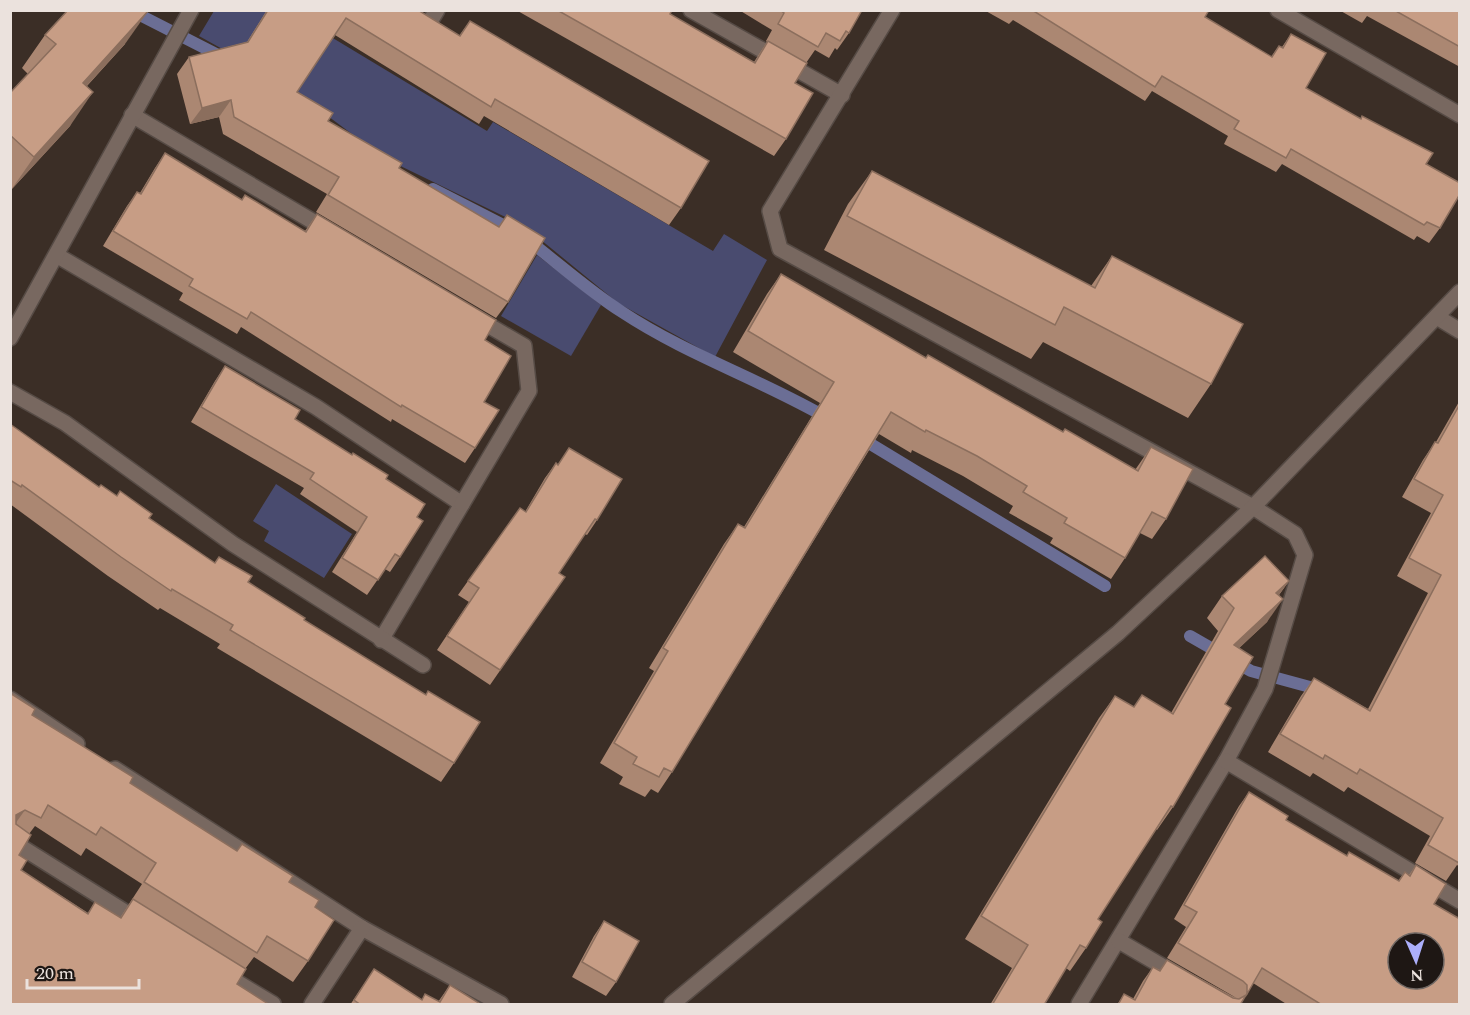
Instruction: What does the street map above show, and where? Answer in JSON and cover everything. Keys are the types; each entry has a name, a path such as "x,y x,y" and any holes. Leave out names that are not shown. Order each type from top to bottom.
{"street":[{"path":"10,338 58,256 132,115 191,10"},
{"path":"426,28 437,10"},
{"path":"691,10 842,95"},
{"path":"892,10 770,211 780,249 1253,507 1295,534 1305,555 1265,689 1226,760 1079,1005"},
{"path":"1279,12 1460,115"},
{"path":"132,115 339,237"},
{"path":"58,256 316,407 462,504"},
{"path":"672,1005 1118,633 1253,507 1460,292"},
{"path":"381,640 529,392 524,346 462,310"},
{"path":"1437,317 1460,331"},
{"path":"10,392 65,423 233,544 423,665"},
{"path":"10,699 86,750"},
{"path":"1226,760 1460,900"},
{"path":"105,763 362,928 501,1005"},
{"path":"10,840 152,929"},
{"path":"312,1005 362,928"},
{"path":"1119,941 1188,981"},
{"path":"212,967 273,1005"}],"shaded area":[{"path":"214,11 288,11 487,131 493,122 713,251 724,234 767,260 715,357 618,303 524,226 384,158 285,84 199,36"},
{"path":"537,255 601,305 571,356 501,316"},
{"path":"276,484 352,534 324,578 264,541 269,531 253,521"}],"building":[{"path":"68,10 149,10 83,83 93,92 34,157 10,135 10,93 56,44 45,35"},
{"path":"268,10 418,10 460,36 470,21 709,161 681,208 495,99 491,107 346,18 297,92 333,113 328,121 402,163 399,168 499,227 507,215 545,238 508,302 328,195 339,177 234,117 231,100 202,108 189,57 248,42"},
{"path":"557,10 672,10 670,14 755,63 768,41 807,63 795,83 813,93 786,139"},
{"path":"780,10 862,10 849,33 846,31 840,41 826,33 818,47 778,24 784,13"},
{"path":"1032,10 1209,10 1205,17 1272,57 1279,46 1283,48 1291,34 1326,53 1306,88 1361,119 1362,116 1433,153 1426,164 1460,183 1460,194 1440,228 1427,222 1424,225 1291,149 1286,158 1234,129 1239,121 1162,76 1155,87"},
{"path":"1394,10 1460,10 1460,47"},
{"path":"165,153 242,200 245,195 306,232 317,214 496,320 485,340 511,356 484,402 499,410 475,448 402,405 401,407 251,312 247,319 189,286 193,279 113,231 137,192 141,194"},
{"path":"872,171 1095,288 1112,256 1243,324 1211,384 1064,307 1055,325 847,216"},
{"path":"781,274 926,358 928,355 1063,432 1065,429 1138,471 1151,447 1193,469 1166,519 1152,512 1125,558 1064,523 1067,518 1023,492 1027,486 977,456 926,430 925,432 891,412 672,772 664,768 659,777 633,764 637,757 614,743 668,651 663,648 738,524 745,528 834,382 748,331"},
{"path":"225,366 300,410 295,419 388,475 386,479 425,504 417,517 423,521 400,557 395,554 378,580 342,558 367,517 310,479 314,473 201,407"},
{"path":"1460,404 1459,863 1428,845 1443,818 1360,769 1357,774 1325,755 1323,759 1280,734 1314,678 1370,711 1441,575 1409,558 1443,495 1414,479"},
{"path":"10,424 99,487 101,485 117,496 120,491 152,514 149,518 215,563 219,557 252,576 248,582 305,618 304,620 426,695 428,691 480,722 454,763 230,630 233,625 172,589 171,591 22,485 21,487 10,480"},
{"path":"569,448 622,479 597,520 595,519 559,573 565,577 500,670 447,636 479,588 468,581 520,508 526,512 556,463 558,465"},
{"path":"1265,556 1289,581 1276,593 1283,599 1234,645 1253,657 1225,704 1231,708 1173,807 1171,806 1098,919 1102,922 1086,948 1080,945 1044,1005 992,1005 1028,945 981,916 1115,696 1134,707 1142,695 1173,714 1234,608 1222,596"},
{"path":"10,693 35,709 32,715 133,777 130,783 237,851 242,844 293,876 289,882 319,900 315,907 334,920 308,961 267,936 257,953 144,882 156,863 101,827 96,835 48,805 41,818 25,810 16,815 16,824 31,835 19,855 27,860 21,870 88,914 95,902 121,918 133,899 246,969 237,984 270,1005 10,1005"},
{"path":"1249,792 1288,816 1286,820 1347,856 1349,852 1399,881 1405,872 1410,876 1416,865 1446,884 1434,904 1460,919 1460,1005 1322,1005 1262,968 1247,994 1247,985 1243,981 1178,943 1197,912 1184,905"},
{"path":"604,921 639,941 616,982 582,962"},
{"path":"1167,960 1233,998 1239,999 1246,995 1240,1005 1118,1005 1124,994 1135,1000 1153,967 1160,971"},
{"path":"374,969 422,1000 425,994 440,1002 450,985 482,1005 361,1005 354,1000"}],"waterway":[{"path":"130,10 226,59"},
{"path":"433,189 513,230"},
{"path":"528,240 598,295 647,327 829,419"},
{"path":"859,437 1105,586"},
{"path":"1190,636 1251,671 1321,690"}]}
